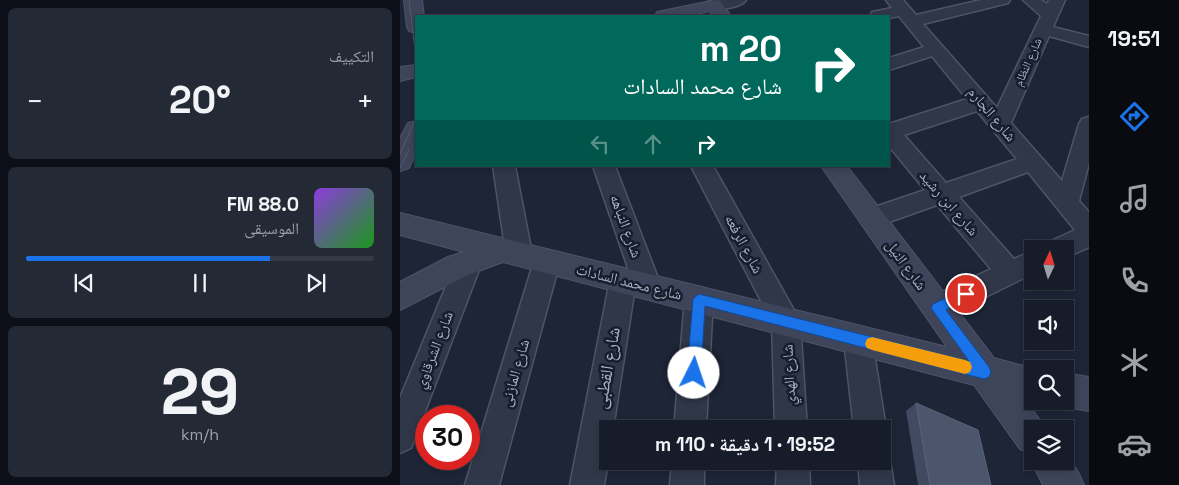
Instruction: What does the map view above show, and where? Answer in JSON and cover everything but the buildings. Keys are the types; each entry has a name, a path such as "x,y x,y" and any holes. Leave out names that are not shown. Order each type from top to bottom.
{"main road":[{"path":"413,0 415,18"},
{"path":"675,15 718,11"},
{"path":"400,74 415,71"},
{"path":"400,162 415,131"},
{"name":"شارع النيل","path":"834,167 1024,426"},
{"name":"شارع محمد السادات","path":"400,224 1024,382"},
{"path":"400,297 468,262 511,252"},
{"path":"1074,392 1089,394"},
{"path":"1055,470 1065,485"}],"street":[{"path":"718,11 738,0"},
{"path":"882,15 904,10 1002,0"},
{"path":"1031,0 1089,42"},
{"name":"شارع الجارم","path":"904,10 1089,229"},
{"name":"شارع النظام","path":"1000,124 1050,14"},
{"path":"890,64 937,49"},
{"path":"890,132 981,102"},
{"path":"1066,202 1089,124"},
{"name":"شارع ابن رشيد","path":"890,133 941,194 1021,268"},
{"path":"872,218 1032,162"},
{"path":"504,167 511,252"},
{"name":"شارع النباهه","path":"604,167 635,283"},
{"name":"شارع الرفعه","path":"703,167 786,321"},
{"path":"1074,242 1089,235"},
{"name":"شارع المازنى","path":"482,485 547,261"},
{"name":"شارع الشرقاوي","path":"400,437 468,262"},
{"path":"937,308 1021,268"},
{"name":"شارع القطبى","path":"587,485 635,283"},
{"path":"691,420 699,299"},
{"name":"شارع الهدي","path":"786,321 791,420"},
{"path":"858,340 869,420"},
{"path":"687,485 688,470"},
{"path":"793,470 794,485"},
{"path":"875,470 877,485"}],"tram line":[{"path":"409,0 415,51"},
{"path":"400,154 415,120"},
{"path":"400,168 409,150"}],"slow traffic":[{"path":"872,344 965,367"}],"route":[{"path":"694,373 699,299 984,372 937,308 966,294"}]}
